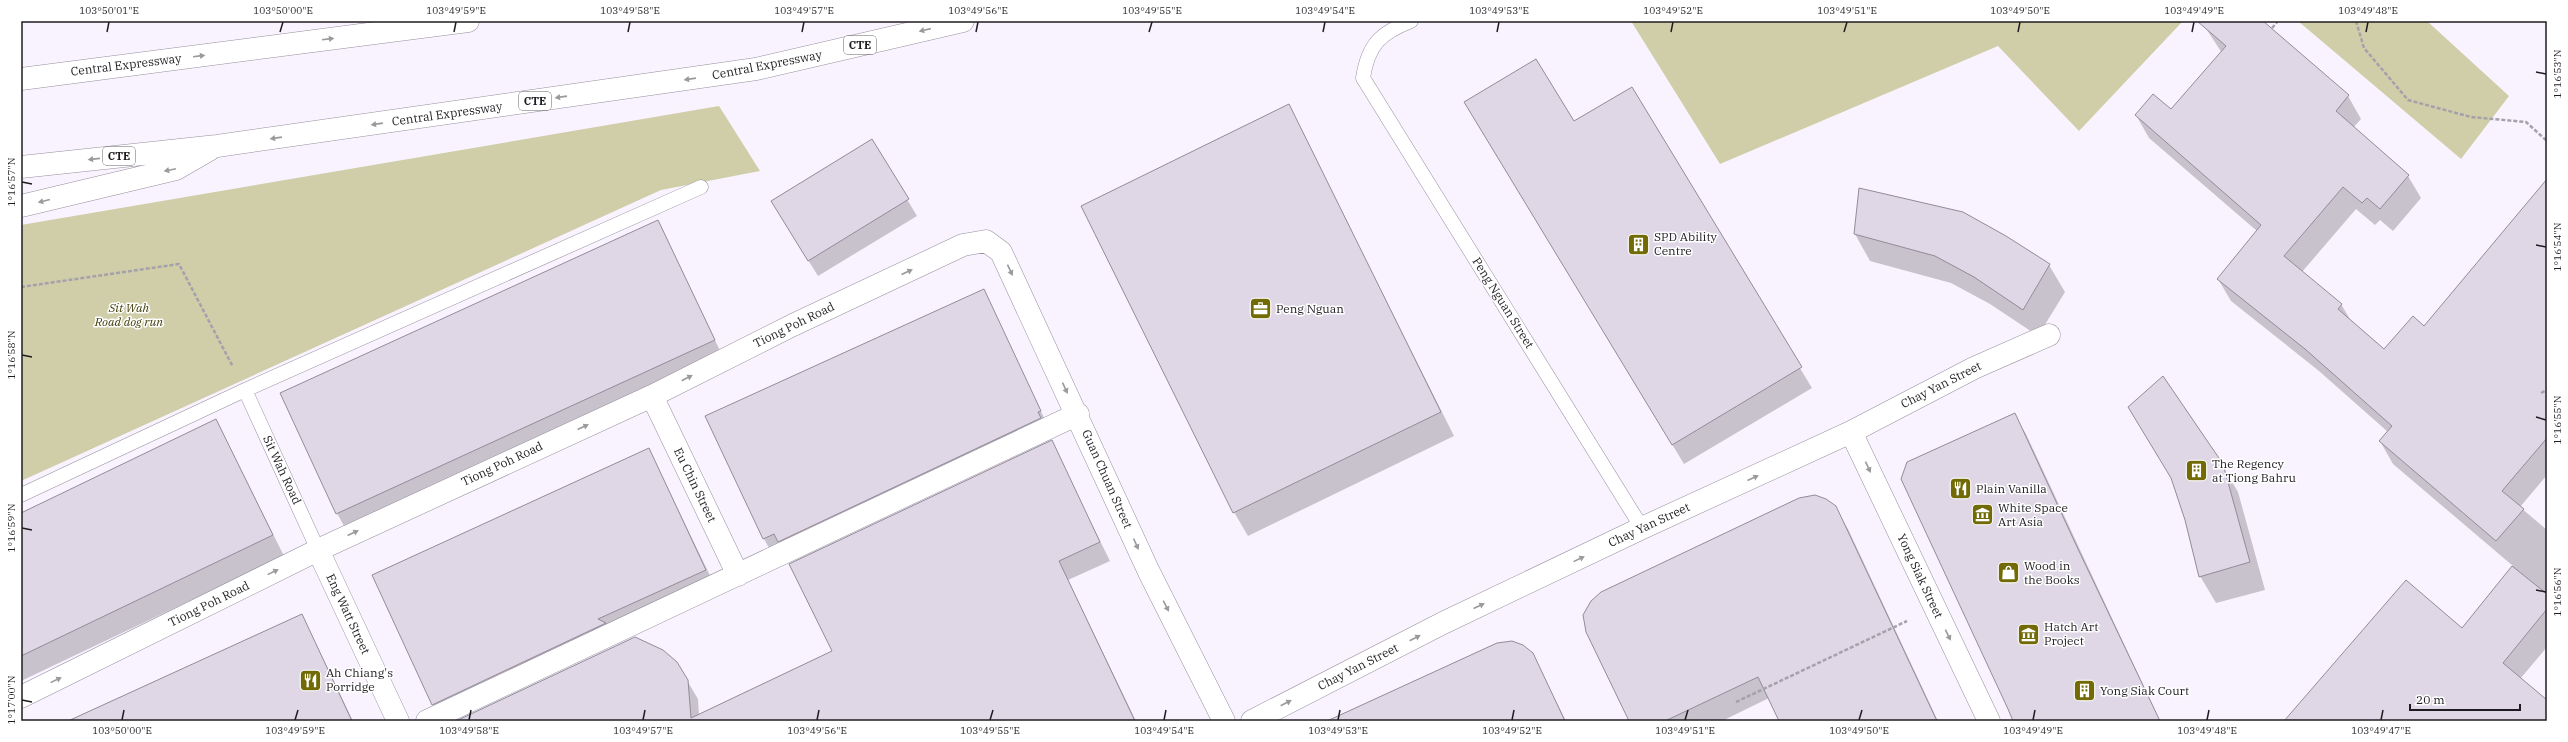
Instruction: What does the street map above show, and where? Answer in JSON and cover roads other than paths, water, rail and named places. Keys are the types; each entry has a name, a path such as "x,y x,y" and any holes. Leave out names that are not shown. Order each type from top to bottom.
{"main road":[{"name":"Central Expressway","path":"26,78 468,21"},
{"name":"Central Expressway","path":"21,167 217,146 756,70 963,21"},
{"path":"21,206 176,169 217,146"},
{"name":"Tiong Poh Road","path":"21,697 318,550 652,396 793,325 963,245 986,241"},
{"name":"Guan Chuan Street","path":"986,241 1001,252 1078,414 1149,572 1224,721"},
{"name":"Chay Yan Street","path":"1252,721 1444,623 1642,528 1851,432 1974,368 2049,335"},
{"name":"Eu Chin Street","path":"652,396 738,575"},
{"path":"427,721 1078,414"},
{"name":"Yong Siak Street","path":"1851,432 1989,721"},
{"name":"Eng Watt Street","path":"318,550 398,721"}],"lane":[{"name":"Peng Nguan Street","path":"1411,21 1390,29 1379,39 1372,48 1364,78 1642,528"},
{"path":"21,495 245,390 701,187"},
{"name":"Sit Wah Road","path":"245,390 318,550"}],"place":[{"name":"SPD Ability Centre","path":"1639,244"},
{"name":"Peng Nguan","path":"1261,309"},
{"name":"The Regency at Tiong Bahru","path":"2196,471"},
{"name":"Plain Vanilla","path":"1960,489"},
{"name":"White Space Art Asia","path":"1982,515"},
{"name":"Wood in the Books","path":"2009,573"},
{"name":"Hatch Art Project","path":"2029,634"},
{"name":"Ah Chiang's Porridge","path":"311,680"},
{"name":"Yong Siak Court","path":"2085,691"}],"park label":[{"name":"Sit Wah Road dog run","path":"129,315"}]}
